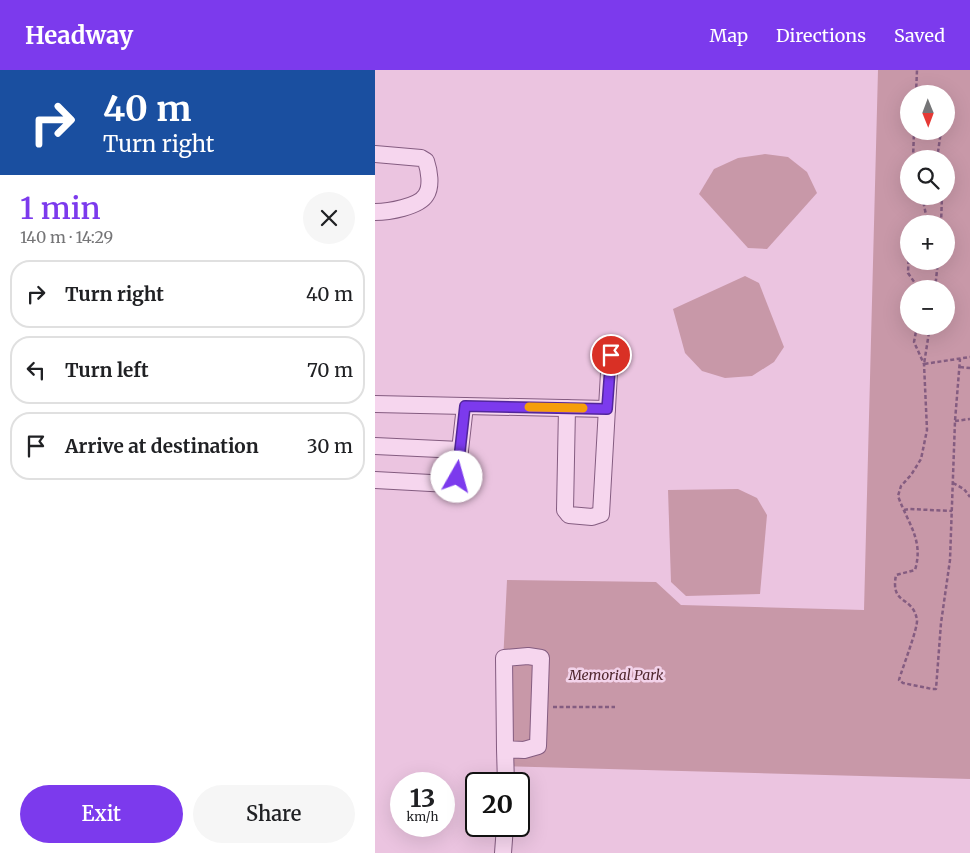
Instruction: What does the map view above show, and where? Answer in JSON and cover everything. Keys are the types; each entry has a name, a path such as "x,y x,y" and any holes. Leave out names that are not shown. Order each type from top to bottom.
{"street":[{"path":"375,154 421,158 426,161 429,170 426,195 420,200 409,206 375,212"},
{"path":"567,408 565,510 569,515 592,517 601,514 611,355"},
{"path":"375,404 607,409"},
{"path":"375,480 449,484 457,477 465,406"},
{"path":"375,446 460,450"},
{"path":"505,749 524,750 538,746 541,658 528,656 504,658 505,749 507,772"},
{"path":"503,853 504,837"}],"path":[{"path":"916,85 917,70"},
{"path":"915,335 914,342 924,364"},
{"path":"929,335 924,364 927,430 921,459 901,486 898,496 918,542 919,558 915,570 896,575 894,586 898,596 913,606 917,622 899,680 903,683 932,689 936,688 941,623 950,560 955,421 960,358"},
{"path":"924,364 970,357"},
{"path":"960,368 970,368"},
{"path":"955,421 970,419"},
{"path":"953,483 964,489 970,496"},
{"path":"903,510 910,508 952,511"},
{"path":"539,707 615,707"}],"green space":[{"name":"Memorial Park","path":"878,70 970,70 970,779 498,766 507,580 656,582 681,605 864,610"},
{"path":"765,154 788,157 807,172 817,193 767,249 748,248 699,194 714,169 738,158"},
{"path":"745,276 759,283 784,347 774,362 752,376 725,378 702,371 685,353 673,309"},
{"path":"738,489 757,498 767,515 760,594 686,596 671,582 668,490"}],"slow traffic":[{"path":"529,407 583,408"}],"route":[{"path":"457,477 465,406 607,409 611,355"}]}
